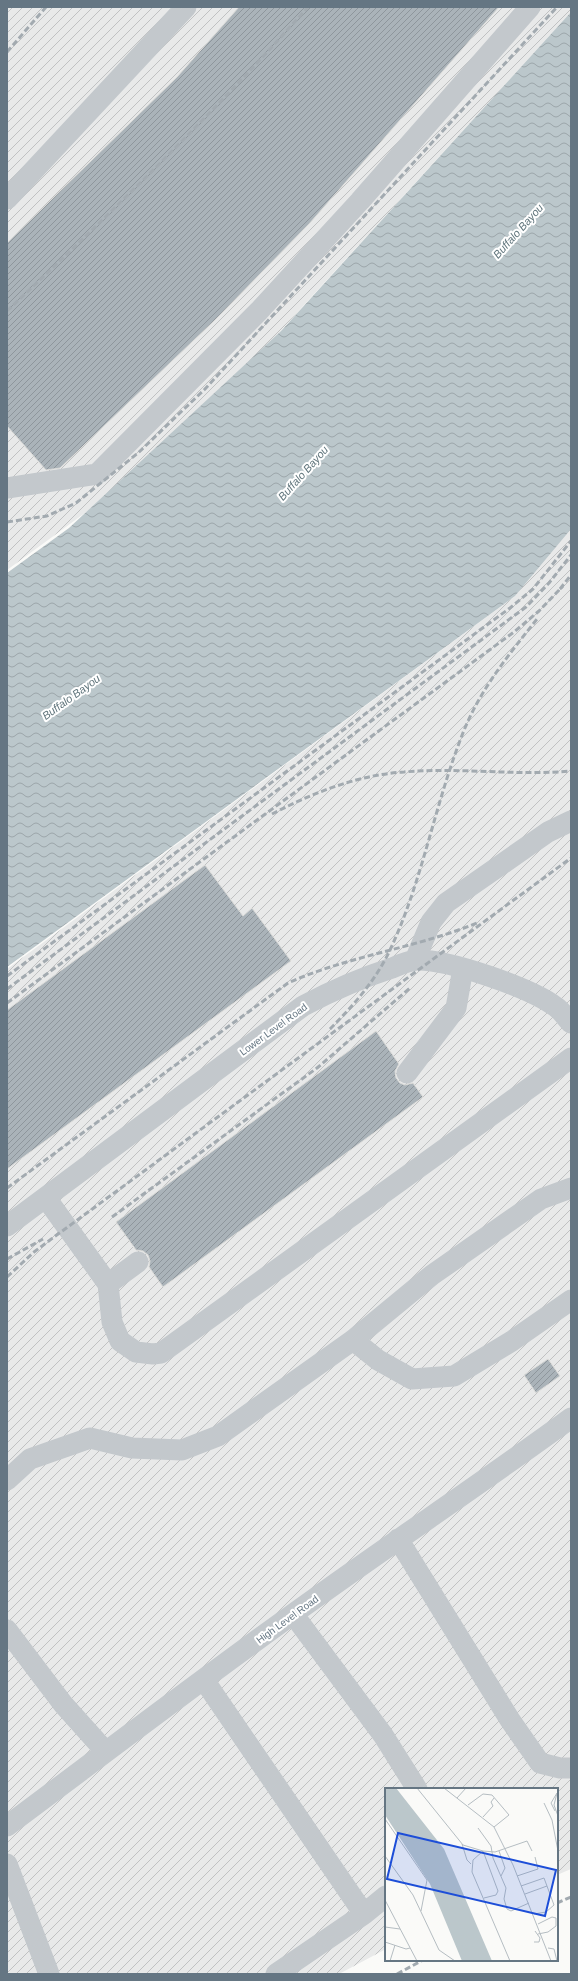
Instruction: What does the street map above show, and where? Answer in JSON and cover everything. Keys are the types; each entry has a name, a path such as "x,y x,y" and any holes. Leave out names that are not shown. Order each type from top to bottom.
{"lane":[{"path":"7,199 186,7"},
{"path":"7,488 97,474 259,311 360,201 530,7"},
{"path":"415,960 431,922 446,903 548,832 571,821"},
{"name":"Lower Level Road","path":"7,1226 303,1006 326,994 377,973 415,960 463,968 492,977 538,996 557,1008 571,1023"},
{"path":"407,1073 456,1008 463,968"},
{"path":"46,1198 108,1284 112,1322 120,1341 136,1352 153,1354 161,1352 571,1058"},
{"path":"7,1480 30,1459 90,1438 132,1448 182,1450 218,1436 353,1340 439,1271 540,1200 571,1188"},
{"path":"108,1284 138,1262"},
{"path":"353,1340 378,1360 412,1378 454,1376 512,1341 571,1300"},
{"name":"High Level Road","path":"7,1826 293,1614 398,1539 514,1460 571,1418"},
{"path":"398,1539 510,1720 540,1763 560,1768 571,1768"},
{"path":"293,1614 383,1736 416,1788"},
{"path":"7,1630 63,1704 106,1752"},
{"path":"204,1680 364,1914"},
{"path":"7,1864 49,1974"},
{"path":"276,1974 364,1914 385,1897"}],"shaded area":[{"path":"7,7 571,7 571,12 274,338 89,510 7,570"},
{"path":"571,526 571,1869 558,1875 558,1788 385,1788 385,1950 339,1974 7,1974 7,969 515,596"}],"water":[{"name":"Buffalo Bayou","path":"571,12 571,529 515,596 7,967 7,573 69,528 281,331"}],"building":[{"path":"239,7 499,7 309,224 215,320 60,468 46,470 7,426 7,243 177,77"},
{"path":"205,865 243,916 252,908 291,961 7,1169 7,1010"},
{"path":"376,1031 399,1064 395,1071 396,1078 400,1083 405,1085 413,1083 423,1097 163,1287 149,1267 150,1261 148,1255 143,1251 136,1250 116,1222"},
{"path":"548,1359 560,1376 536,1393 524,1375"}],"railway":[{"path":"7,52 46,7"},
{"path":"7,311 161,162 236,86 308,7"},
{"path":"7,522 47,516 76,503 138,453 205,389 557,7"},
{"path":"7,976 510,608 533,589 571,541"},
{"path":"7,989 526,607 549,583 571,555"},
{"path":"560,589 571,575"},
{"path":"7,1003 514,632 539,611 563,586"},
{"path":"330,1029 371,982 390,950 411,898 443,791 468,721 494,676 537,619"},
{"path":"272,814 303,799 336,786 352,781 387,774 446,770 529,773 571,771"},
{"path":"7,1277 34,1252 50,1240 571,858"},
{"path":"7,1188 288,983 334,966 454,932 477,923"},
{"path":"112,1217 317,1068 410,988"},
{"path":"7,1259 43,1239"},
{"path":"558,1903 571,1897"},
{"path":"397,1974 421,1961"}]}
